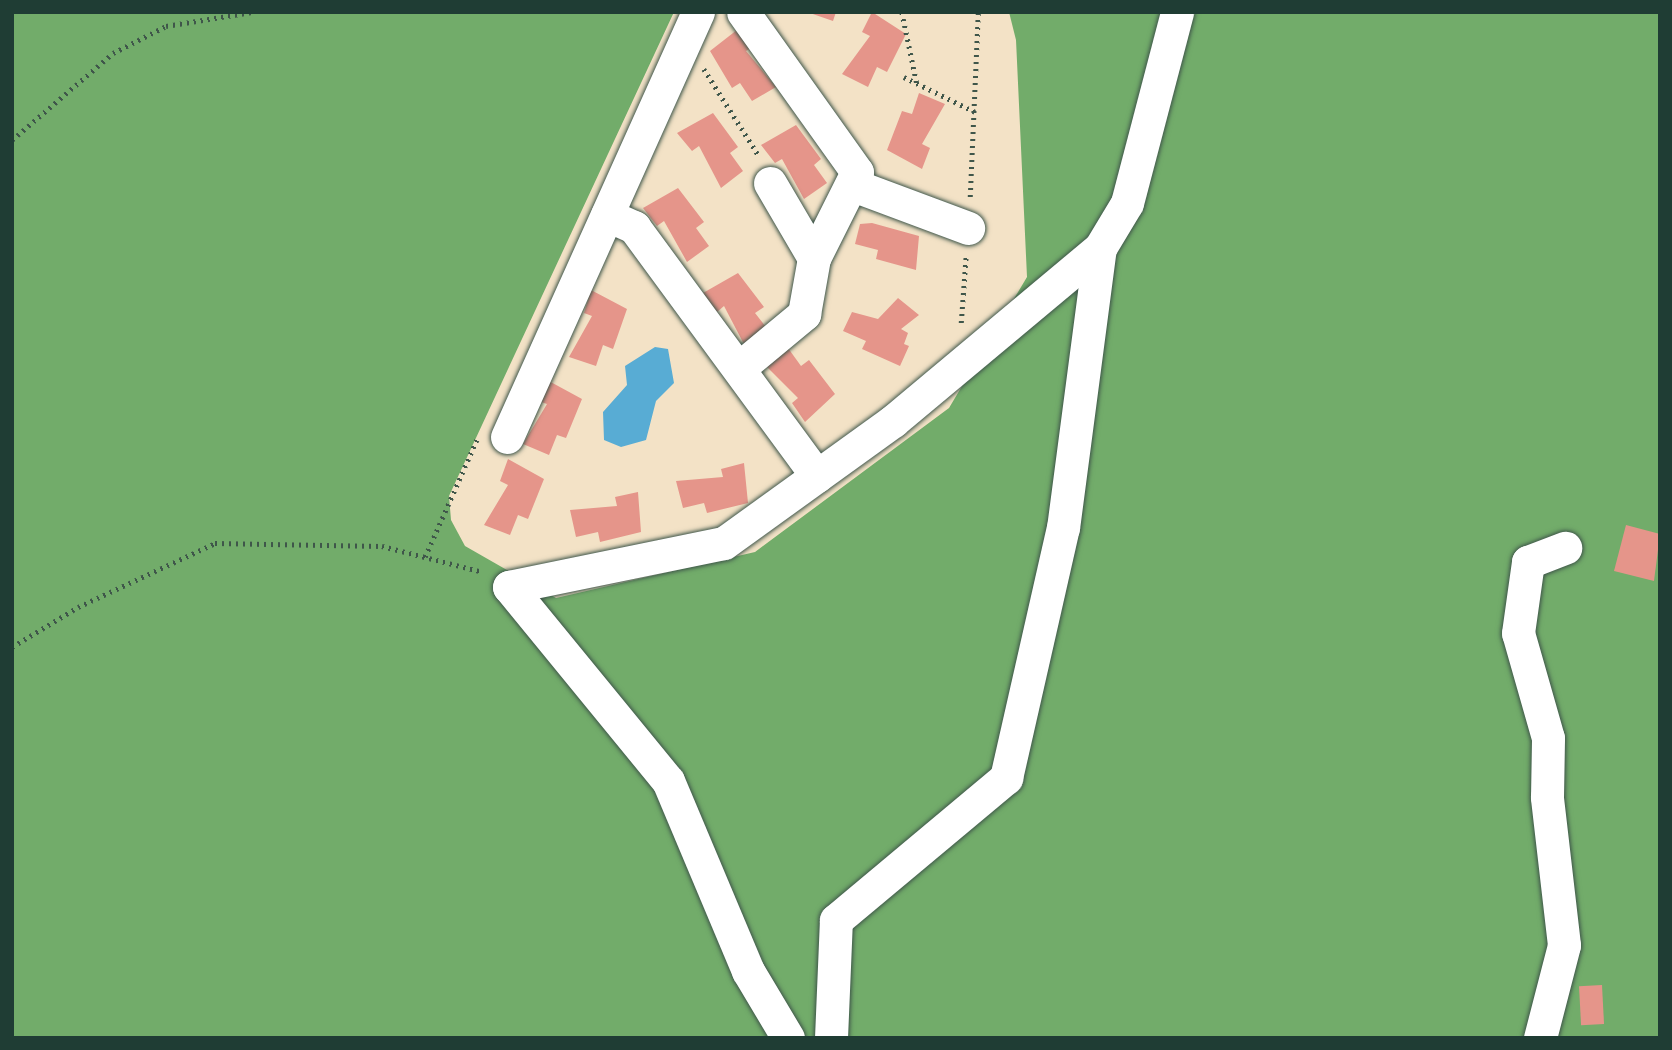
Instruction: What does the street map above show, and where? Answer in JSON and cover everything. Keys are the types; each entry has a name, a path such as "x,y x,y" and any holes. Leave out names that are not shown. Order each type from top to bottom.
{"street":[{"path":"739,368 804,314 814,258 857,172 743,12"},
{"path":"788,1038 748,971 668,781 509,587 724,543 817,476 958,366 1100,248 1127,203 1177,12"},
{"path":"507,437 691,26"},
{"path":"770,183 814,258"},
{"path":"853,184 968,228"},
{"path":"607,215 634,227 817,476"},
{"path":"831,1038 836,920 1006,778 1063,528 1100,248"},
{"path":"1540,1038 1564,945 1547,797 1548,738 1518,633 1528,562 1565,548"}],"path":[{"path":"12,140 113,53 166,26 252,12"},
{"path":"902,12 911,30 917,83"},
{"path":"958,366 975,112 978,12"},
{"path":"691,26 766,166 770,183"},
{"path":"904,77 975,112"},
{"path":"12,647 78,607 215,543 382,546 482,571 509,587"}],"green space":[{"path":"12,12 674,12 449,496 451,520 465,546 556,598 755,552 949,408 1027,277 1016,40 1009,12 1660,12 1660,1038 12,1038"}],"water":[{"path":"655,347 668,349 674,383 656,401 646,440 621,447 604,440 603,412 627,385 625,366"}],"building":[{"path":"807,12 836,12 833,21"},
{"path":"872,12 906,34 887,72 877,67 868,87 842,74 870,36 862,32"},
{"path":"742,26 754,46 746,51 776,87 752,101 740,83 732,88 710,51"},
{"path":"919,93 945,104 922,144 930,148 922,169 887,150 902,111 912,114"},
{"path":"713,113 738,147 730,153 743,171 721,188 699,146 692,151 677,133"},
{"path":"796,125 821,159 814,165 827,183 804,199 782,159 775,163 761,145"},
{"path":"678,188 704,222 696,228 709,246 687,262 664,221 657,226 643,208"},
{"path":"872,223 919,236 916,270 876,259 878,250 855,244 860,224"},
{"path":"738,273 764,307 755,313 769,331 746,348 724,306 717,312 703,293"},
{"path":"591,290 627,309 613,349 603,345 596,366 569,357 592,316 584,313"},
{"path":"898,298 919,315 901,329 908,333 904,344 909,346 900,366 862,349 866,341 843,331 852,312 878,319"},
{"path":"788,348 801,366 809,360 835,394 805,422 792,403 798,398 765,365"},
{"path":"547,380 582,399 566,438 557,435 549,455 523,444 547,404 538,401"},
{"path":"508,459 544,479 528,519 518,515 510,535 484,525 508,485 500,481"},
{"path":"744,463 748,503 707,513 704,503 683,508 676,481 723,477 721,469"},
{"path":"638,492 641,532 600,542 598,532 576,537 570,510 617,506 615,497"},
{"path":"1626,525 1660,534 1654,581 1614,571"},
{"path":"1602,985 1604,1024 1581,1025 1579,986"}]}
